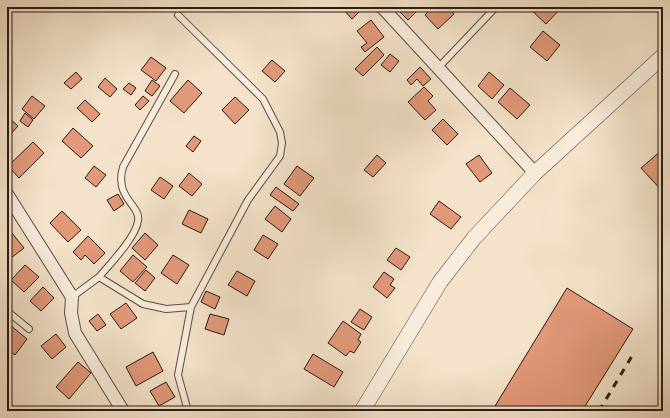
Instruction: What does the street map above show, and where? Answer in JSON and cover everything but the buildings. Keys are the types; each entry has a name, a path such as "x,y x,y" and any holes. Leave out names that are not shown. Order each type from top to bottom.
{"street":[{"path":"382,7 535,173"},
{"path":"362,411 440,282 474,238 535,173 663,56"},
{"path":"7,194 72,297 71,313 75,333 123,411"}],"lane":[{"path":"437,68 496,7"},
{"path":"178,15 263,99 280,132 282,143 280,156 248,200 191,307 178,375 188,411"},
{"path":"72,297 100,277 135,231 139,220 124,192 120,177 123,168 175,74"},
{"path":"100,277 143,304 166,309 191,307"},
{"path":"7,311 28,329"}],"railway":[{"path":"599,411 632,356"}]}
